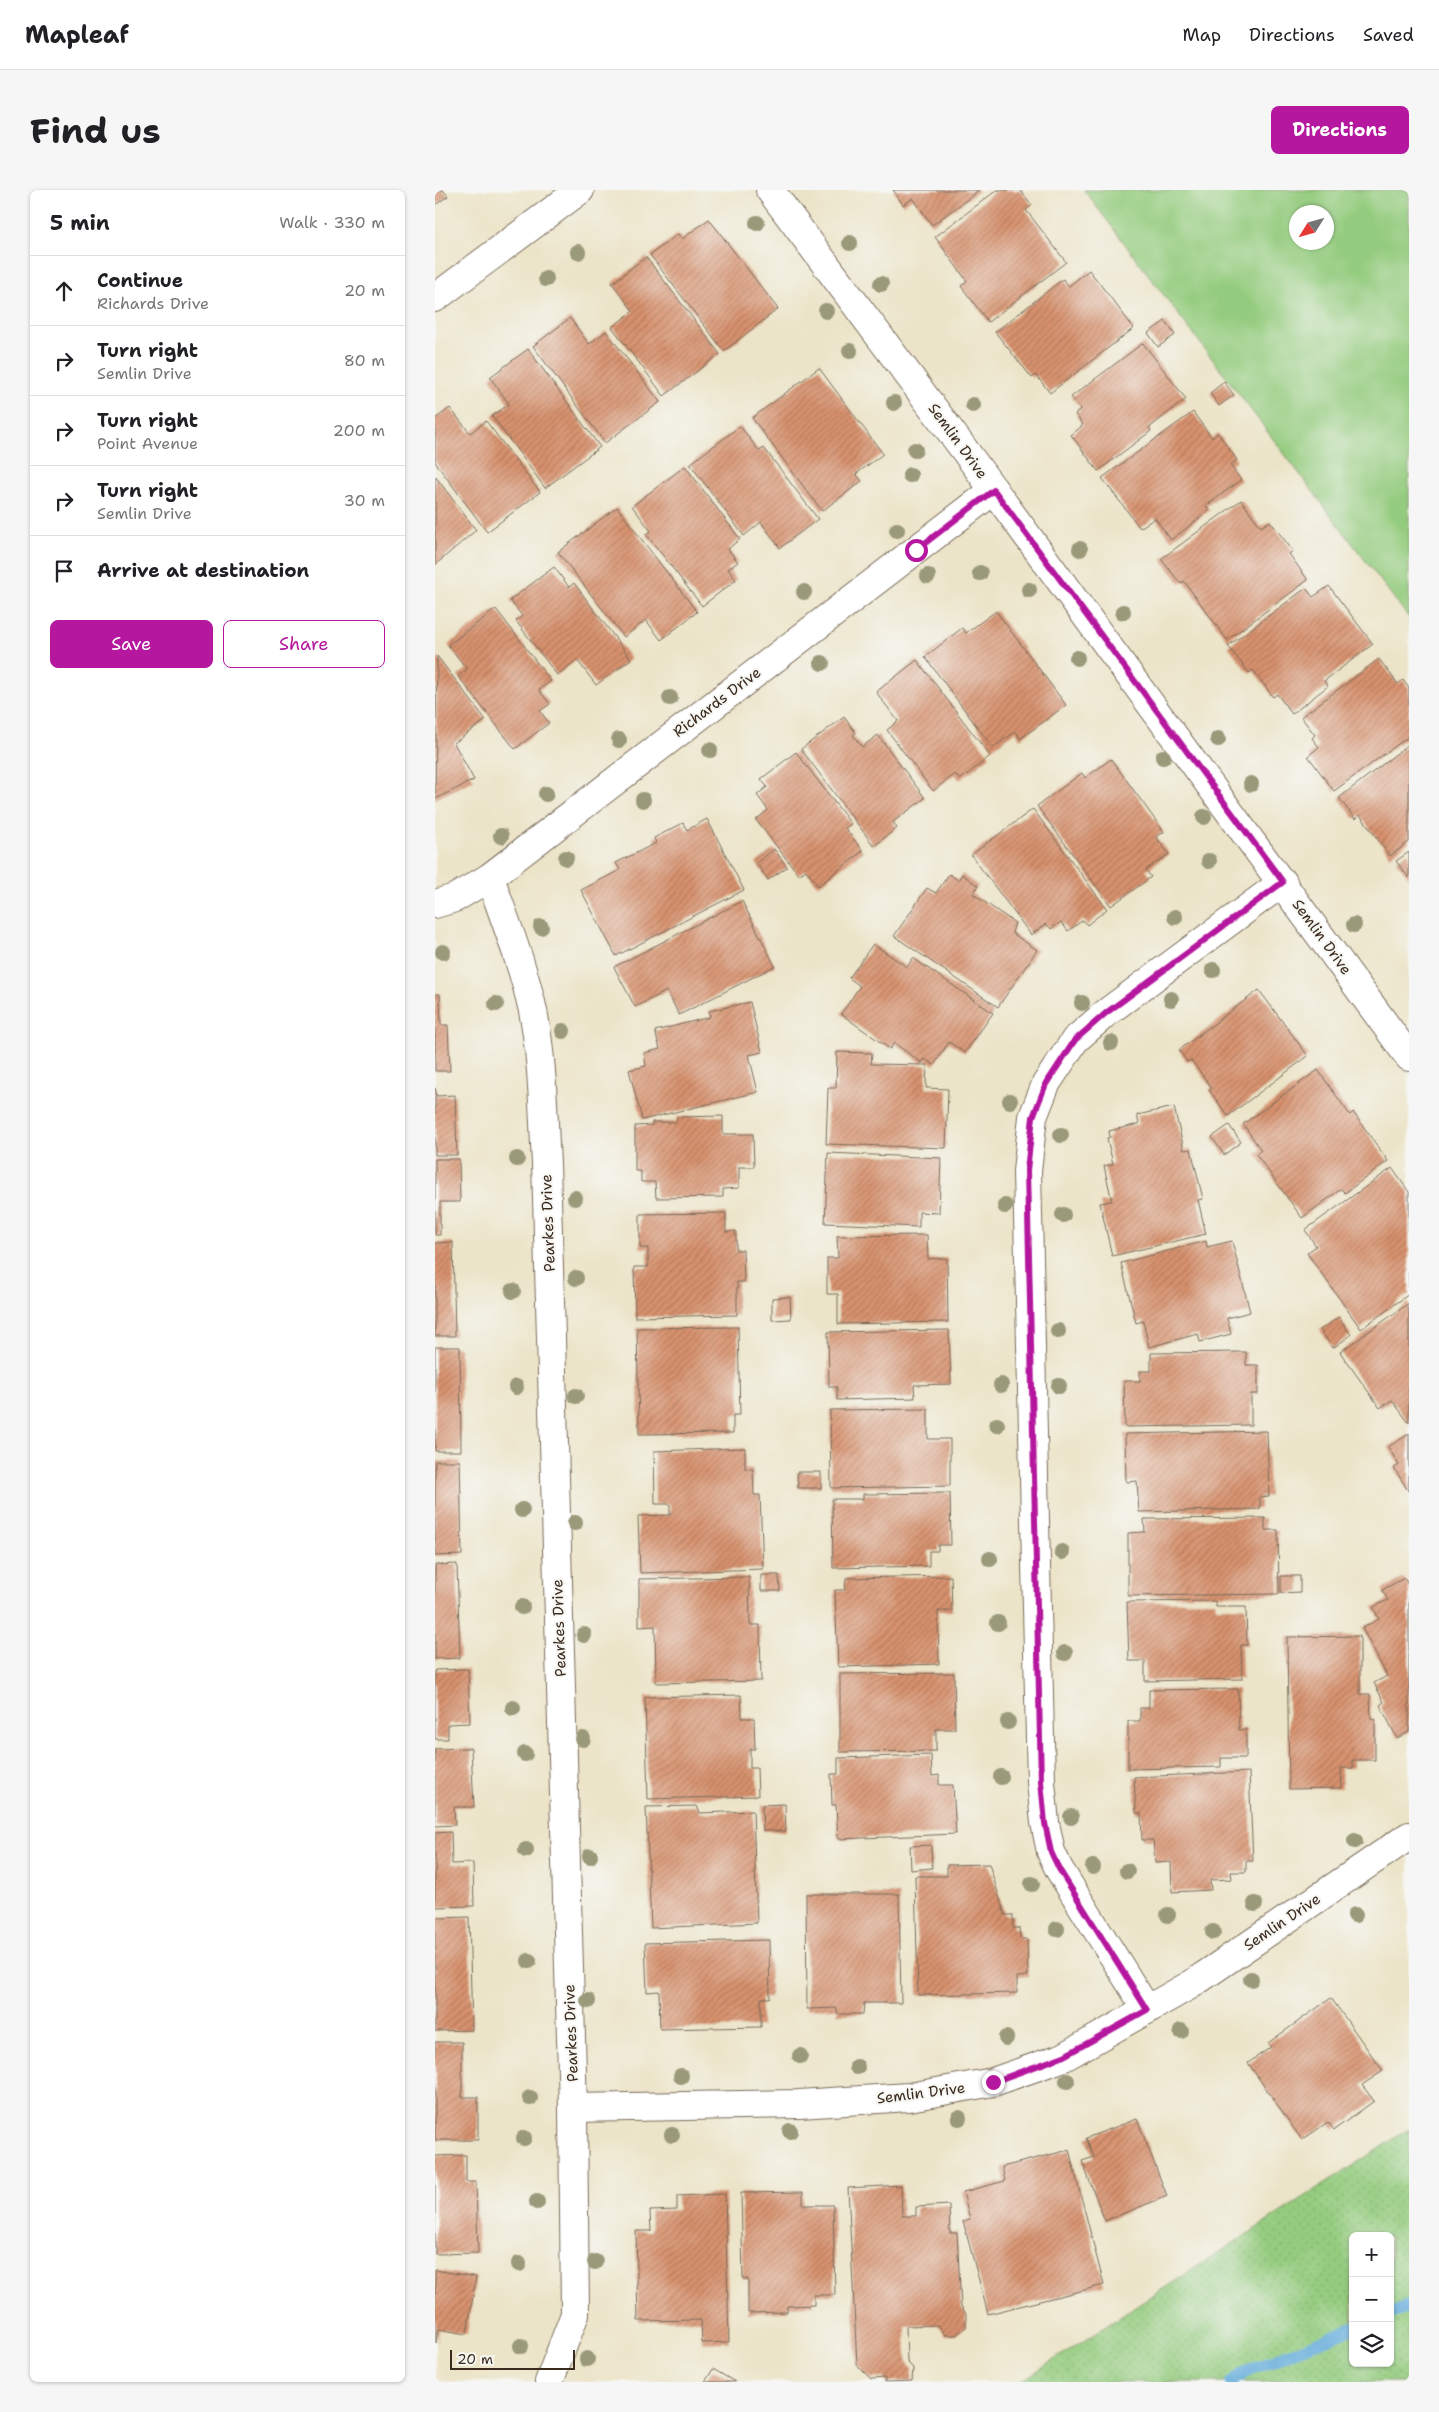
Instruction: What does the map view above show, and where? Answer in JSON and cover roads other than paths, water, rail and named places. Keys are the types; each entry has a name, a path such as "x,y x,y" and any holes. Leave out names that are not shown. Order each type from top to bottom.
{"street":[{"path":"435,298 580,190"},
{"name":"Semlin Drive","path":"770,190 1283,882 1409,1057"},
{"name":"Richards Drive","path":"435,904 455,898 490,877 994,490"},
{"name":"Pearkes Drive","path":"490,877 519,959 533,1011 541,1070 546,1183 573,2108 575,2314 549,2382"},
{"path":"1147,2010 1059,1869 1051,1852 1045,1823 1041,1782 1038,1699 1027,1170 1033,1117 1046,1084 1075,1040 1106,1013 1283,882"},
{"name":"Semlin Drive","path":"573,2108 799,2104 909,2097 993,2082 1064,2056 1147,2010 1200,1978 1409,1836"}],"waterway":[{"path":"1394,2312 1409,2306"},
{"path":"1231,2382 1249,2370 1349,2330"}]}
